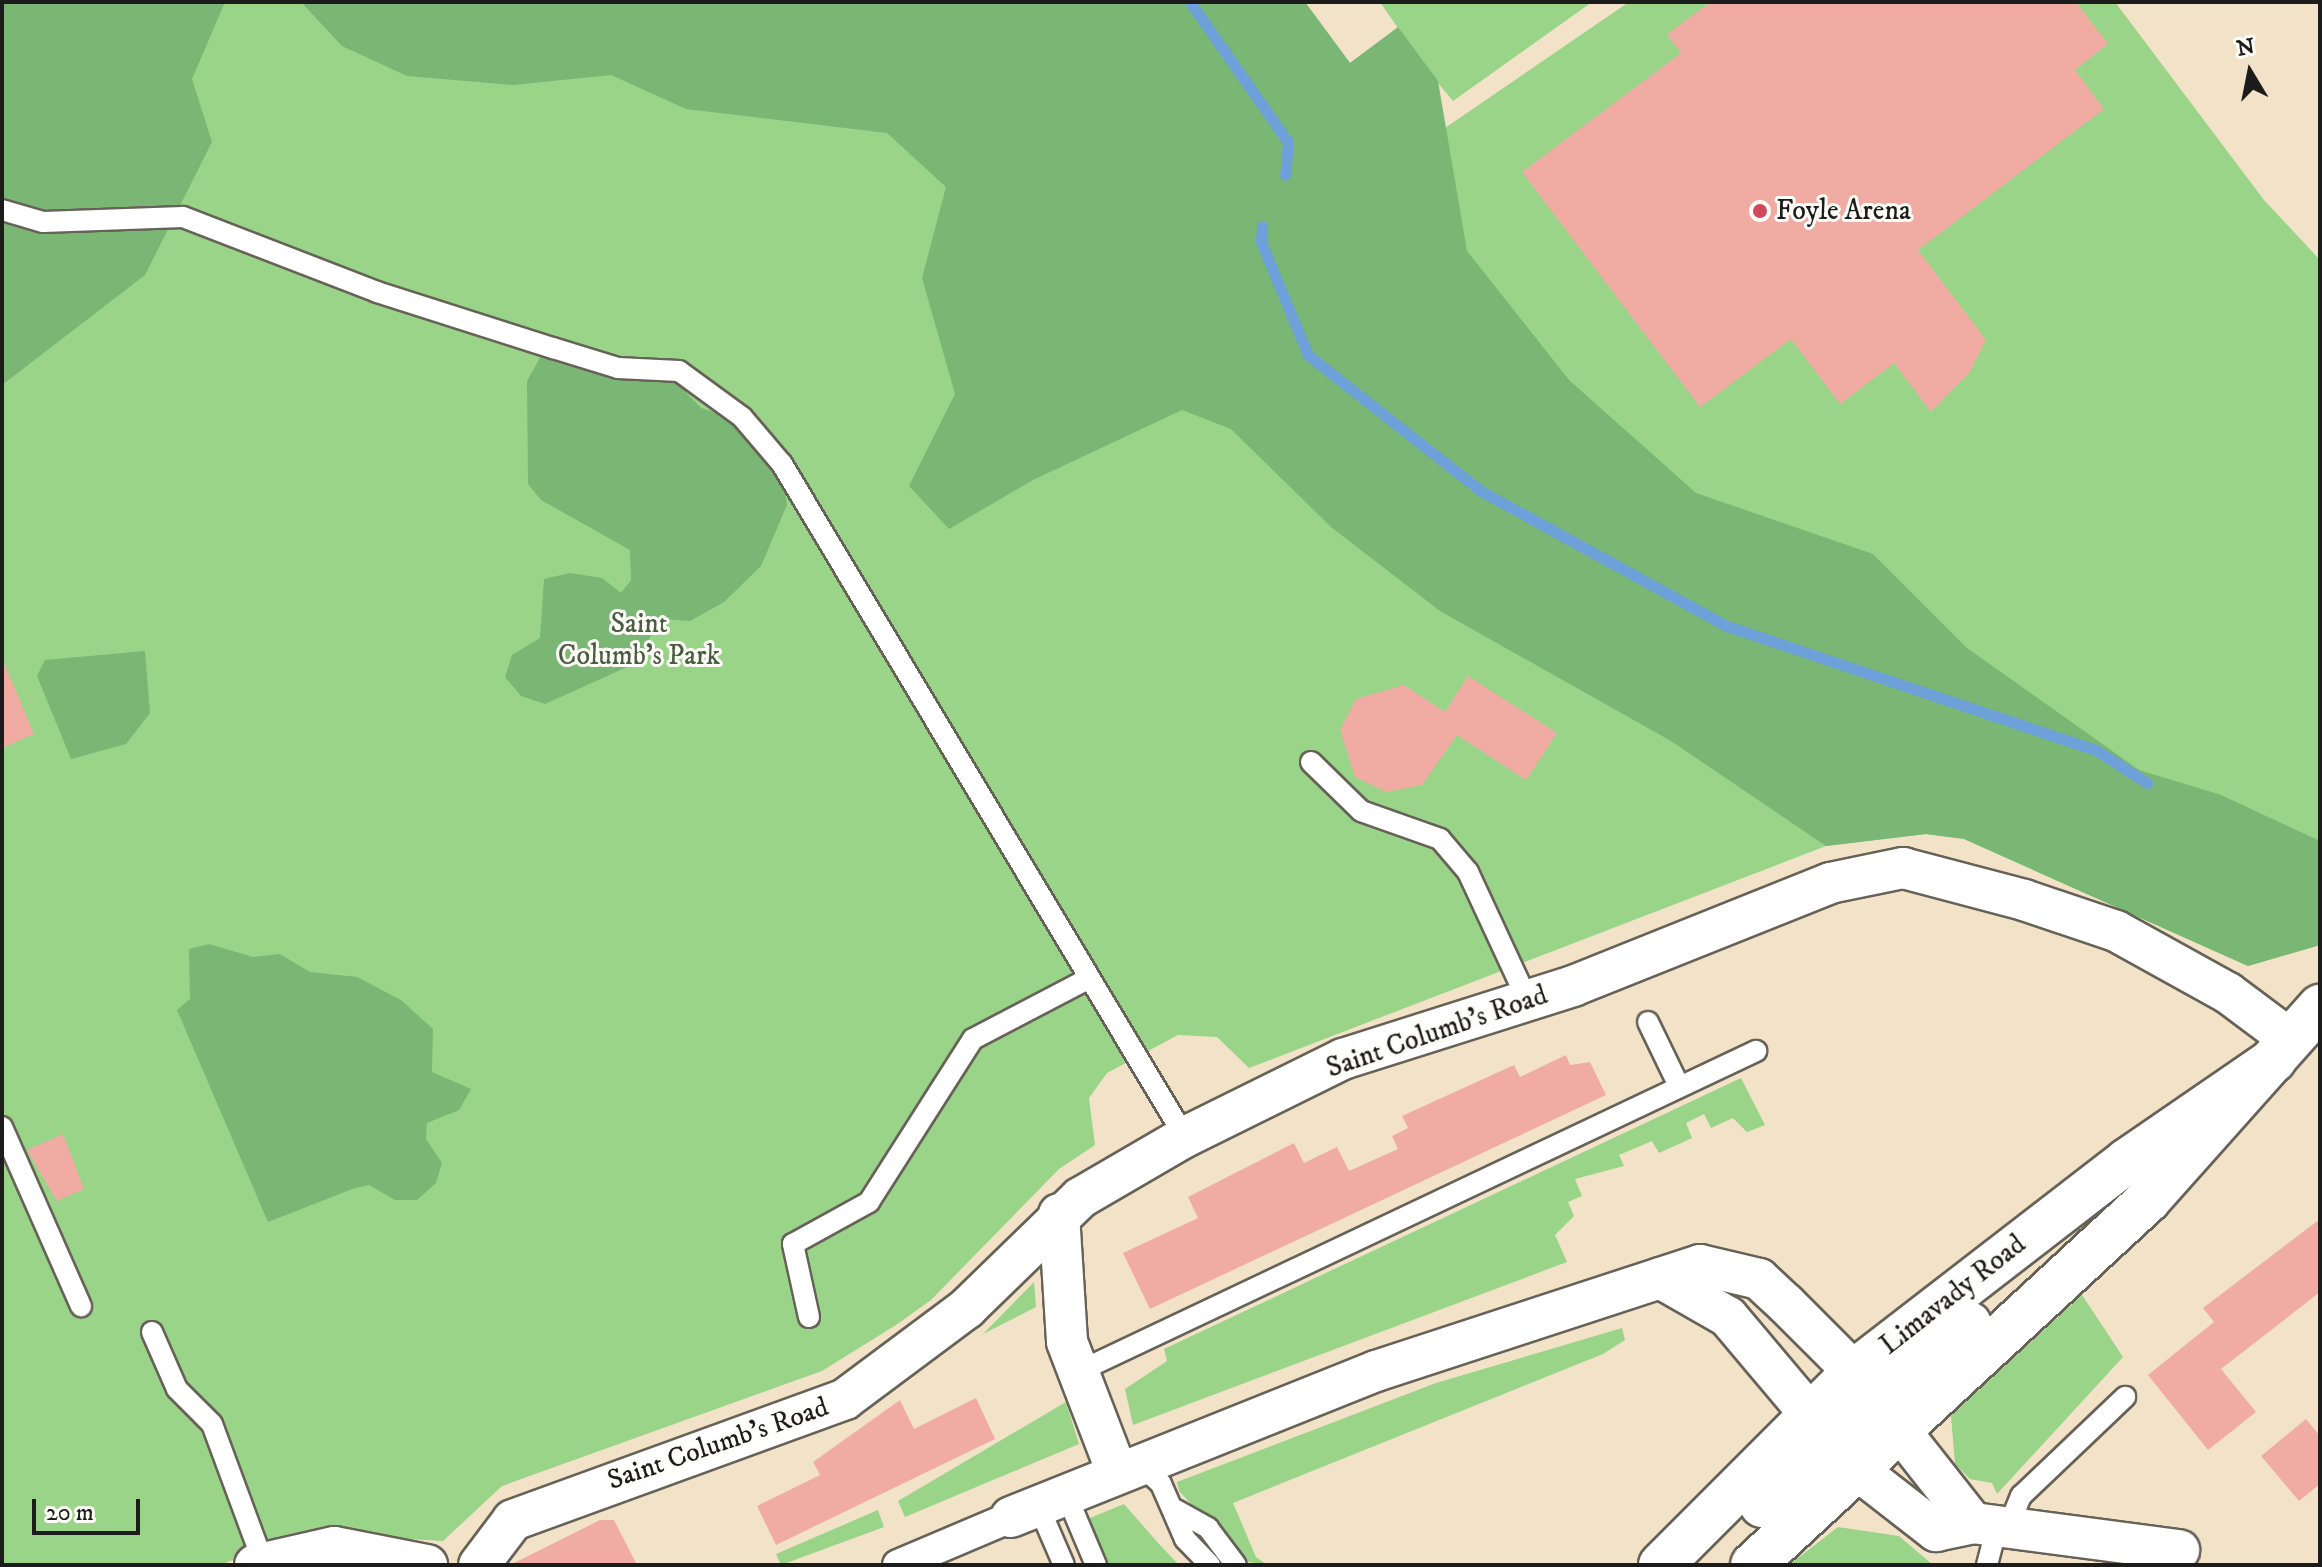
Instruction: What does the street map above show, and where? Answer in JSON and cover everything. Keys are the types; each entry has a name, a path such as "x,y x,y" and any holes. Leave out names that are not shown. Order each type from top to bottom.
{"highway":[{"name":"Limavady Road","path":"1753,1565 1831,1441 1876,1400 2148,1200 2320,1007"},
{"name":"Limavady Road","path":"1661,1565 1831,1441 2127,1161 2282,1050"},
{"path":"1701,1565 1831,1441"}],"street":[{"name":"Saint Columb's Road","path":"479,1565 513,1520 845,1399 967,1308 1059,1214 1185,1137 1343,1059 1528,1001 1830,883 1903,868 2116,931 2228,993 2282,1050"},
{"path":"1059,1214 1067,1342 1128,1467"},
{"path":"898,1565 1128,1467 1390,1366 1700,1265 1759,1279 1993,1526"},
{"path":"1660,1278 1728,1317 1831,1441 1936,1531 1993,1526 2179,1550"},
{"path":"259,1564 334,1547 427,1565"}],"lane":[{"path":"2,210 43,222 183,217 377,292 553,348 618,368 679,371 742,417 782,464 1185,1137"},
{"path":"1311,762 1361,811 1440,839 1468,872 1528,1001"},
{"path":"809,1317 793,1244 869,1202 973,1039 1088,979"},
{"path":"1648,1022 1679,1086"},
{"path":"1082,1370 1756,1051"},
{"path":"2,1127 81,1306"},
{"path":"152,1332 177,1389 212,1424 259,1564"},
{"path":"1987,1565 1993,1526 2125,1397"},
{"path":"1128,1467 1176,1510 1208,1528 1236,1565"},
{"path":"1039,1506 1064,1565"},
{"path":"1039,1506 1096,1565"},
{"path":"1176,1510 1185,1539 1210,1565"}],"green space":[{"name":"Saint Columb's Park","path":"2,2 1305,2 1350,63 1398,28 1380,2 1592,2 1453,101 1438,83 1442,130 1629,2 2115,2 2264,200 2320,260 2320,945 2248,966 1964,839 1926,834 1826,846 1249,1068 1217,1037 1178,1035 1107,1073 1089,1098 1095,1145 1059,1169 931,1300 896,1325 822,1371 502,1486 443,1541 301,1533 220,1565 2,1565"},
{"path":"2,2 225,2 192,79 212,142 145,275 2,385"},
{"path":"301,2 1305,2 1350,63 1398,27 1438,81 1467,251 1569,380 1696,493 1873,554 1967,648 2139,770 2221,795 2320,841 2320,945 2248,966 1964,839 1926,834 1826,846 1671,741 1440,611 1331,527 1231,429 1182,410 1033,480 949,529 909,486 955,394 922,278 946,187 887,133 686,109 611,75 513,85 407,76 342,46"},
{"path":"541,356 671,377 701,408 727,416 754,442 783,480 787,505 761,566 724,602 690,621 660,619 636,663 545,704 521,696 505,677 512,655 540,638 544,579 570,573 602,578 621,593 631,580 630,550 541,500 528,484 527,381"},
{"path":"145,651 150,713 126,744 71,759 37,676 45,660"},
{"path":"209,944 253,957 280,954 310,972 357,977 401,1000 433,1029 432,1072 471,1089 459,1110 427,1123 426,1139 442,1163 436,1183 417,1200 395,1200 369,1185 268,1222 177,1010 190,999 189,949"},
{"path":"1741,1078 1765,1125 1747,1132 1733,1118 1711,1128 1704,1114 1686,1123 1692,1138 1659,1153 1652,1141 1619,1155 1624,1166 1575,1179 1582,1196 1568,1202 1574,1216 1555,1235 1567,1262 1133,1425 1125,1389 1167,1361 1164,1349"},
{"path":"1034,1282 1036,1307 983,1334"},
{"path":"2082,1295 2123,1357 1997,1494 1992,1483 1970,1479 1955,1464 1951,1416"},
{"path":"1622,1328 1625,1340 1603,1354 1233,1503 1256,1557 1267,1565 1243,1561 1179,1491 1177,1482 1436,1383"},
{"path":"1066,1402 1079,1444 905,1517 898,1501"},
{"path":"1124,1504 1179,1565 1103,1565 1085,1520"},
{"path":"878,1510 884,1527 781,1565 776,1554"},
{"path":"1838,1527 1899,1536 1933,1565 1789,1565"}],"building":[{"name":"Foyle Arena","path":"1711,2 2076,2 2108,44 2075,70 2104,109 1918,250 1986,340 1969,373 1931,412 1894,363 1840,404 1791,339 1700,407 1522,172 1681,53 1667,34"},
{"path":"2,658 34,734 2,748"},
{"path":"1468,676 1557,733 1526,780 1457,735 1422,785 1386,792 1355,777 1340,730 1356,699 1404,685 1445,712"},
{"path":"1566,1055 1570,1065 1590,1062 1606,1095 1150,1309 1123,1253 1198,1218 1188,1197 1294,1143 1304,1163 1337,1147 1349,1171 1398,1149 1392,1136 1408,1128 1402,1116 1514,1065 1520,1077"},
{"path":"63,1134 84,1189 57,1201 27,1150"},
{"path":"2320,1219 2320,1292 2221,1369 2256,1412 2208,1450 2148,1375 2214,1322 2203,1308"},
{"path":"976,1398 995,1439 776,1545 757,1506 820,1475 813,1462 900,1400 914,1429"},
{"path":"2306,1419 2320,1436 2320,1484 2299,1501 2261,1456"},
{"path":"600,1520 614,1520 637,1565 510,1565"}],"waterway":[{"path":"1190,2 1288,142 1285,175"},
{"path":"1262,226 1261,242 1308,355 1481,491 1727,626 2096,750 2147,783"}],"place":[{"name":"Foyle Arena","path":"1760,211"}]}
